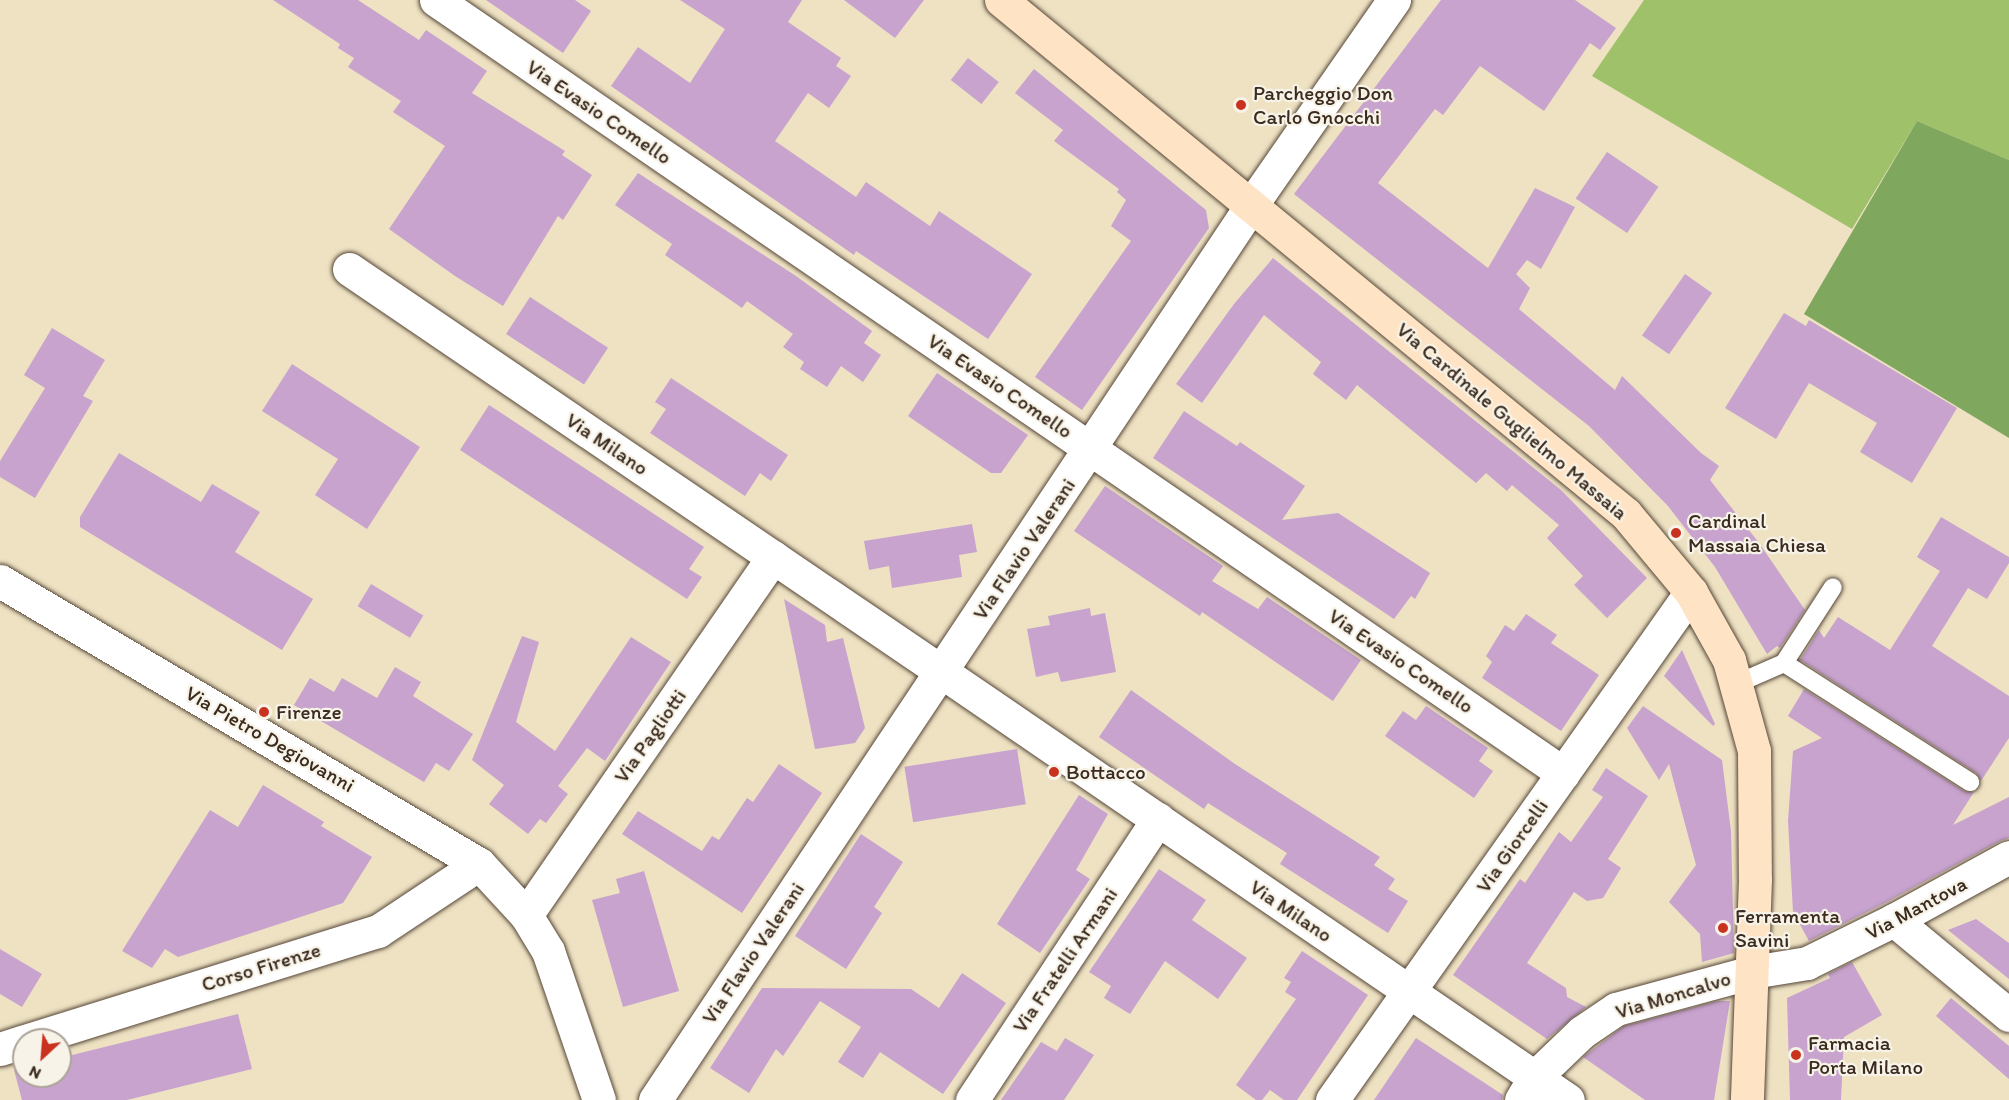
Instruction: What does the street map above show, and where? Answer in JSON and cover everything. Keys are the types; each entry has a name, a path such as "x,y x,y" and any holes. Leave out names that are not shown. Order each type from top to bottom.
{"main road":[{"name":"Via Cardinale Guglielmo Massaia","path":"1001,0 1252,204 1626,514 1691,592 1730,660 1754,751 1748,1100"}],"street":[{"name":"Via Evasio Comello","path":"436,0 1563,773"},
{"name":"Via Flavio Valerani","path":"655,1100 1252,204 1394,0"},
{"name":"Via Milano","path":"349,269 1409,991 1528,1089 1568,1100"},
{"name":"Via Pagliotti","path":"526,915 773,557"},
{"name":"Via Pietro Degiovanni","path":"0,581 479,864 526,915 548,951 599,1100"},
{"name":"Via Giorcelli","path":"1332,1100 1691,592"},
{"name":"Via Fratelli Armani","path":"972,1100 1158,819"},
{"name":"Via Mantova","path":"1752,972 1807,963 1894,920 2009,857"},
{"name":"Corso Firenze","path":"68,1028 378,931 479,864"},
{"path":"1894,920 2009,1015"},
{"name":"Via Moncalvo","path":"1528,1089 1582,1032 1616,1009 1752,972"}],"lane":[{"path":"1736,684 1784,663 1833,587"},
{"path":"1784,663 1970,782"}],"green space":[{"path":"1644,0 2009,0 2009,160 1917,121 1852,229 1592,76"},
{"path":"1917,121 2009,160 2009,438 1804,314"}],"building":[{"path":"273,0 358,0 419,40 426,30 487,71 472,93 565,151 562,155 592,175 563,220 558,216 503,306 455,276 389,229 445,146 393,112 401,101 348,67 354,58 338,48 340,44"},
{"path":"486,0 575,0 591,11 563,53"},
{"path":"680,0 802,0 788,22 841,58 836,66 851,76 829,108 808,93 775,141 856,197 866,182 930,226 939,211 1032,274 988,339 856,251 854,255 611,86 638,47 690,83 725,29"},
{"path":"844,0 924,0 895,38"},
{"path":"1441,0 1575,0 1616,28 1600,50 1590,43 1544,111 1480,66 1443,115 1435,109 1378,183 1488,268 1535,188 1575,207 1541,269 1527,260 1516,274 1530,288 1519,309 1615,390 1622,376 1701,453 1719,466 1710,480 1759,543 1805,610 1780,648 1777,646 1767,654 1715,567 1668,506 1589,426 1294,194"},
{"path":"968,58 999,82 981,104 951,80"},
{"path":"1034,69 1206,210 1209,228 1082,410 1035,377 1131,241 1111,226 1126,200 1117,192 1119,189 1054,141 1063,130 1015,93"},
{"path":"1607,152 1658,187 1627,233 1576,198"},
{"path":"638,173 796,276 872,331 864,343 881,355 863,382 841,366 827,387 800,369 804,362 783,347 793,334 747,301 742,308 665,255 672,244 615,205"},
{"path":"1273,258 1561,490 1647,578 1607,618 1574,585 1583,576 1547,538 1559,525 1512,485 1507,491 1486,473 1476,483 1357,385 1346,400 1313,374 1321,362 1264,315 1202,403 1176,384 1234,304"},
{"path":"1685,274 1712,293 1669,354 1642,335"},
{"path":"530,297 608,348 584,385 506,334"},
{"path":"1784,313 1806,326 1809,320 1957,408 1912,483 1860,452 1877,423 1809,383 1776,439 1725,408"},
{"path":"52,328 105,360 83,396 93,401 35,498 0,477 0,461 45,388 24,375"},
{"path":"292,364 420,447 367,529 315,495 338,459 262,411"},
{"path":"937,373 1028,435 1001,473 991,473 908,416"},
{"path":"671,378 788,455 771,481 760,473 745,496 650,433 666,409 655,402"},
{"path":"489,405 704,547 689,569 702,577 687,599 460,450"},
{"path":"1184,411 1237,446 1240,442 1305,486 1282,520 1338,513 1430,573 1415,599 1411,596 1394,619 1153,458"},
{"path":"119,453 201,502 212,484 260,512 235,552 313,599 282,650 80,527 80,517"},
{"path":"1105,486 1223,566 1212,581 1258,609 1267,597 1361,660 1333,701 1202,612 1200,616 1074,531"},
{"path":"1941,517 2009,557 2009,563 1987,599 1968,588 1932,646 2009,696 2009,738 1981,781 1976,773 1800,660 1819,630 1824,638 1838,617 1890,650 1940,571 1917,557"},
{"path":"972,524 977,552 959,555 962,577 892,588 889,566 869,570 864,541"},
{"path":"371,584 423,615 410,638 358,606"},
{"path":"784,599 825,625 827,642 843,638 865,728 855,743 815,749"},
{"path":"1090,608 1091,616 1105,613 1116,672 1061,682 1058,672 1036,677 1027,629 1050,625 1048,616"},
{"path":"1526,614 1557,635 1551,643 1599,675 1561,731 1482,678 1492,662 1486,656 1505,625 1514,631"},
{"path":"522,636 539,642 516,722 555,751 631,637 671,662 605,761 587,748 558,786 568,794 546,823 540,819 528,834 489,804 504,785 472,760"},
{"path":"1682,650 1715,724 1713,726 1664,676"},
{"path":"395,667 421,682 413,696 473,734 449,771 436,763 424,782 294,705 310,678 334,692 342,678 377,698"},
{"path":"1804,689 1964,791 1974,792 1953,825 2009,797 2009,838 1809,941 1793,912 1788,821 1793,751 1822,738 1788,716"},
{"path":"1131,690 1235,764 1380,857 1374,865 1395,879 1388,889 1408,901 1388,933 1280,864 1287,853 1208,803 1204,809 1099,737"},
{"path":"1426,706 1488,748 1479,761 1493,771 1474,798 1385,736 1403,711 1416,720"},
{"path":"1643,706 1722,760 1731,831 1734,953 1702,962 1700,934 1669,902 1696,865 1669,764 1659,780 1627,728"},
{"path":"1017,749 1026,804 913,822 904,767"},
{"path":"779,764 822,793 742,913 622,834 638,811 702,851 712,836 719,840 747,798 753,802"},
{"path":"1606,768 1648,796 1608,859 1621,868 1603,898 1587,901 1574,892 1527,963 1566,988 1567,997 1586,1007 1547,1039 1453,975 1520,879 1525,883 1559,832 1571,842 1603,797 1592,790"},
{"path":"263,785 324,822 321,826 372,857 343,903 178,957 165,949 152,968 122,951 210,810 238,827"},
{"path":"1079,795 1108,814 1076,870 1090,879 1040,953 997,924"},
{"path":"861,834 903,862 874,907 882,913 846,969 795,936"},
{"path":"1159,869 1206,900 1192,920 1247,958 1218,999 1165,961 1130,1014 1104,998 1111,986 1089,972"},
{"path":"644,871 679,991 623,1007 592,900 620,893 616,879"},
{"path":"1976,919 2009,943 2009,979 1948,930"},
{"path":"0,949 42,974 22,1007 0,994"},
{"path":"1302,951 1368,995 1297,1100 1284,1100 1270,1090 1262,1100 1256,1100 1236,1085 1296,999 1285,992 1291,982 1284,978"},
{"path":"1852,962 1882,1015 1844,1037 1841,1100 1790,1100 1787,998 1830,978 1828,974"},
{"path":"962,973 1006,1003 943,1094 880,1052 863,1078 838,1062 861,1027 820,1001 783,1056 776,1049 749,1093 710,1068 762,988 911,989 939,1008"},
{"path":"1951,998 2009,1046 2009,1079 1936,1016"},
{"path":"1717,1001 1730,1001 1714,1100 1645,1100 1583,1057 1624,1026"},
{"path":"238,1014 252,1069 127,1100 22,1100 19,1088 72,1088 72,1055"},
{"path":"1065,1038 1094,1055 1064,1100 1001,1100 1041,1042 1057,1051"},
{"path":"1416,1038 1503,1095 1502,1100 1374,1100"}],"place":[{"name":"Parcheggio Don Carlo Gnocchi","path":"1241,105"},
{"name":"Cardinal Massaia Chiesa","path":"1676,533"},
{"name":"Firenze","path":"264,712"},
{"name":"Bottacco","path":"1054,772"},
{"name":"Ferramenta Savini","path":"1723,928"},
{"name":"Farmacia Porta Milano","path":"1796,1055"}]}
